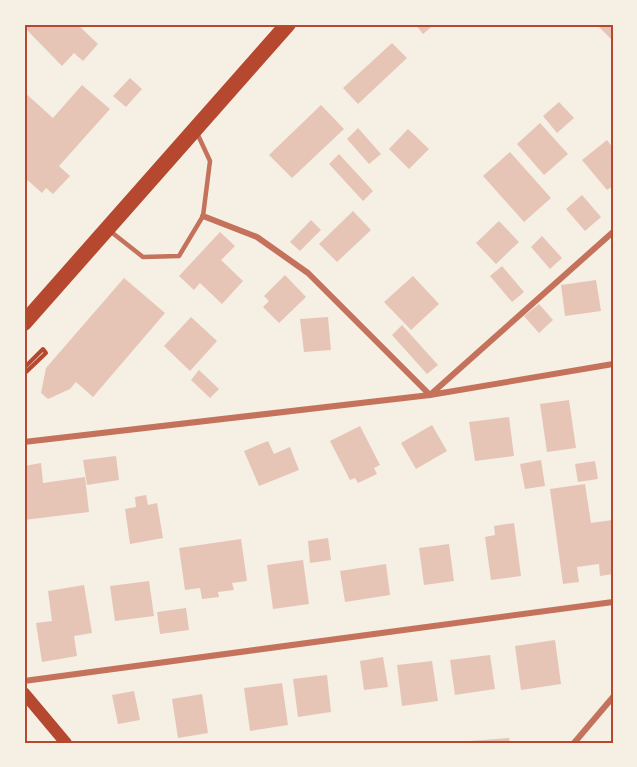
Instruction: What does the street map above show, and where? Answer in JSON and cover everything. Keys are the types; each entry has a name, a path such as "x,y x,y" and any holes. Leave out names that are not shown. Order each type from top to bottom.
{"highway":[{"path":"24,323 288,24"}],"main road":[{"path":"24,693 66,743"}],"street":[{"path":"203,216 258,237 309,273 430,395"},
{"path":"430,395 613,232"},
{"path":"24,442 430,395 613,364"},
{"path":"24,681 613,602"},
{"path":"574,743 613,697"}],"lane":[{"path":"108,229 143,257 178,256 203,216 210,161 195,127"}],"path":[{"path":"24,368 43,349 46,353 24,374"}],"building":[{"path":"24,24 77,24 98,44 83,61 74,53 62,66 27,30 24,33"},
{"path":"415,24 435,24 423,34"},
{"path":"613,24 613,41 598,26"},
{"path":"392,43 407,58 358,104 343,88"},
{"path":"130,78 142,89 126,107 113,96"},
{"path":"82,85 110,109 59,166 70,176 53,194 46,188 42,193 24,177 24,92 53,118"},
{"path":"559,102 574,118 557,133 543,116"},
{"path":"321,105 344,129 292,178 269,155"},
{"path":"540,123 568,154 544,175 517,144"},
{"path":"358,128 381,154 369,164 347,139"},
{"path":"408,129 429,149 409,169 389,149"},
{"path":"607,140 613,148 613,186 607,190 582,160"},
{"path":"510,152 551,198 524,222 483,176"},
{"path":"339,154 373,191 363,201 329,164"},
{"path":"582,195 601,217 585,231 566,209"},
{"path":"353,211 371,230 337,262 319,244"},
{"path":"311,220 321,230 300,251 290,242"},
{"path":"499,221 519,242 496,264 476,243"},
{"path":"220,232 235,246 221,260 243,281 222,304 200,283 194,290 179,276"},
{"path":"542,236 562,258 550,269 531,247"},
{"path":"502,266 524,292 512,302 490,276"},
{"path":"285,275 306,297 279,323 263,307 269,301 264,296"},
{"path":"413,276 439,304 411,330 384,302"},
{"path":"124,278 165,313 93,397 76,382 70,389 48,399 41,393 46,368"},
{"path":"596,280 601,311 565,316 561,285"},
{"path":"539,304 553,320 539,333 524,316"},
{"path":"191,317 217,341 190,371 164,346"},
{"path":"328,317 331,350 304,352 300,319"},
{"path":"402,325 438,365 427,374 392,335"},
{"path":"199,370 219,389 210,398 191,380"},
{"path":"569,400 576,448 547,452 540,404"},
{"path":"509,417 514,456 475,461 469,422"},
{"path":"432,425 447,451 416,469 401,443"},
{"path":"360,426 380,465 374,468 377,474 358,483 355,478 350,480 330,441"},
{"path":"268,441 274,454 290,447 299,470 259,486 244,451"},
{"path":"116,456 119,480 87,485 83,460"},
{"path":"541,460 545,486 525,489 520,464"},
{"path":"595,461 598,479 578,482 575,464"},
{"path":"41,463 43,483 85,477 89,512 24,520 24,510 27,509 24,466"},
{"path":"585,484 591,523 612,520 613,574 600,576 599,564 577,567 579,582 563,584 550,489"},
{"path":"146,495 148,505 157,503 163,538 130,544 125,509 136,507 135,497"},
{"path":"514,523 521,576 491,580 485,537 495,535 494,526"},
{"path":"328,538 331,560 310,563 308,541"},
{"path":"241,539 247,581 232,583 234,590 218,592 219,597 202,599 200,588 185,590 179,548"},
{"path":"449,544 454,581 424,585 419,548"},
{"path":"303,560 309,604 273,609 267,565"},
{"path":"386,564 390,595 345,602 340,571"},
{"path":"149,581 154,616 115,621 110,586"},
{"path":"84,585 92,633 74,636 77,656 42,662 36,623 52,621 48,591"},
{"path":"186,608 189,630 160,634 157,612"},
{"path":"555,640 561,684 521,690 515,646"},
{"path":"490,655 495,689 455,695 450,660"},
{"path":"383,657 388,687 364,690 360,661"},
{"path":"432,661 438,701 402,706 397,665"},
{"path":"327,675 331,712 298,717 293,679"},
{"path":"282,683 288,725 250,731 244,688"},
{"path":"134,691 140,720 118,724 112,695"},
{"path":"202,694 208,733 178,738 172,699"},
{"path":"509,738 510,743 470,743 470,741"}]}
